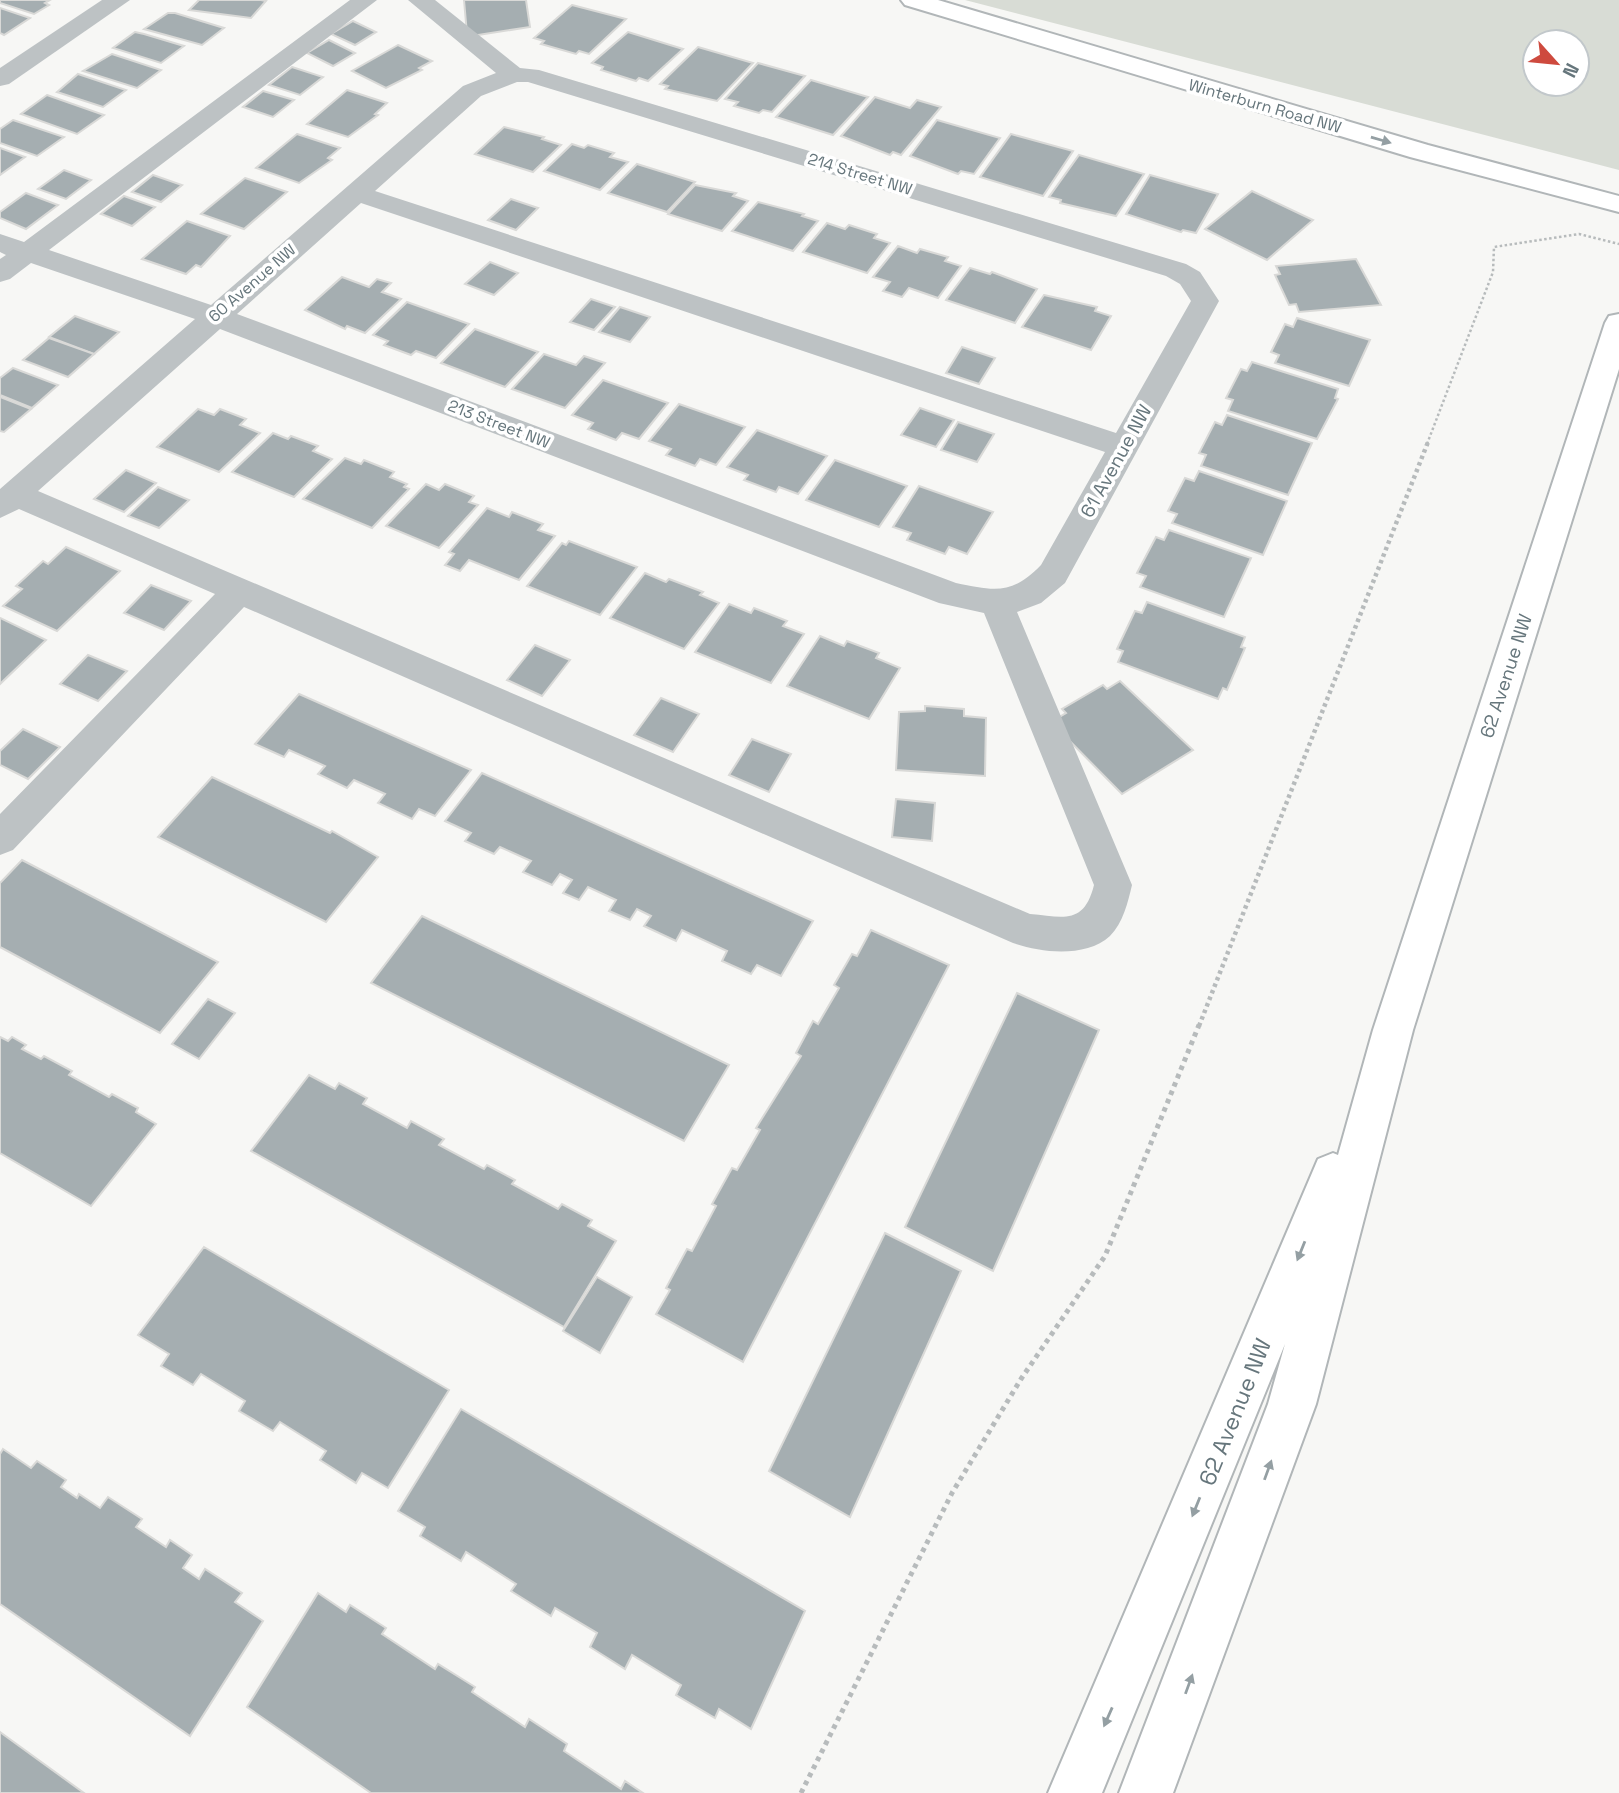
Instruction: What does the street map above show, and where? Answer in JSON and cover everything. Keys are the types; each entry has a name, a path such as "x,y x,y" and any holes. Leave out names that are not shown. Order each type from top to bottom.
{"main road":[{"name":"Winterburn Road NW","path":"914,0 1079,38 1619,180"},
{"name":"Winterburn Road NW","path":"914,0 1419,151 1619,204"},
{"name":"62 Avenue NW","path":"1146,1793 1292,1404 1392,1030 1608,381 1619,323"},
{"name":"62 Avenue NW","path":"1075,1793 1392,1030"}],"street":[{"path":"0,79 118,0"},
{"path":"0,272 13,247 365,0"},
{"path":"420,0 514,75"},
{"name":"60 Avenue NW","path":"7,501 472,91 514,75"},
{"name":"214 Street NW","path":"514,75 530,75 1176,270 1190,278 1199,289"},
{"path":"356,193 1124,447"},
{"name":"213 Street NW","path":"13,247 214,316 951,594 997,604"},
{"name":"61 Avenue NW","path":"997,604 1038,592 1053,574 1205,301 1199,289"},
{"path":"7,501 238,592 1027,931 1076,935 1097,926 1110,903 1113,885 997,604"},
{"path":"0,839 238,592"}],"path":[{"path":"801,1793 968,1468 1009,1395 1080,1297 1105,1256 1217,985 1427,447 1493,272 1493,247 1579,234 1619,244"}],"shaded area":[{"path":"965,0 1619,0 1619,170"}],"building":[{"path":"0,0 50,0 45,3 49,5 34,14 0,3"},
{"path":"199,0 266,1 251,18 189,10"},
{"path":"464,0 526,0 530,27 478,35 467,34"},
{"path":"572,5 626,19 589,54 579,51 576,54 541,44 544,41 534,38"},
{"path":"0,8 30,18 4,35 0,33"},
{"path":"168,13 224,28 202,45 144,29"},
{"path":"353,21 376,32 355,45 331,34"},
{"path":"135,32 184,46 161,63 113,48"},
{"path":"628,32 683,49 648,81 639,78 636,81 601,70 603,67 592,63"},
{"path":"329,40 355,53 333,66 307,53"},
{"path":"398,45 432,61 419,68 422,70 386,88 352,71"},
{"path":"698,47 753,63 717,101 665,89 668,86 660,84"},
{"path":"112,54 161,70 137,88 83,71"},
{"path":"758,63 805,76 772,112 763,110 759,113 734,106 738,102 725,99"},
{"path":"292,67 323,77 300,95 269,85"},
{"path":"78,74 126,90 103,107 57,92"},
{"path":"811,80 868,97 833,135 776,117"},
{"path":"347,90 387,103 375,114 378,115 348,137 307,124"},
{"path":"263,91 294,100 273,117 243,107"},
{"path":"47,95 104,115 77,134 21,114"},
{"path":"875,97 910,108 917,100 941,107 901,155 893,152 890,155 841,136"},
{"path":"13,120 64,137 37,156 0,143 0,129"},
{"path":"937,120 1000,138 974,174 961,171 958,174 910,156"},
{"path":"504,127 544,137 542,139 561,145 533,172 475,154"},
{"path":"297,134 340,148 328,158 332,160 299,183 256,168"},
{"path":"1011,134 1073,151 1043,196 980,177"},
{"path":"572,144 584,148 588,145 614,153 610,157 628,162 600,190 544,171"},
{"path":"0,148 25,157 0,175"},
{"path":"1079,155 1144,174 1116,216 1060,203 1061,200 1049,197"},
{"path":"637,164 695,182 667,212 608,193"},
{"path":"64,170 91,180 66,199 38,189"},
{"path":"153,175 182,185 161,202 132,192"},
{"path":"1150,175 1218,194 1196,233 1183,230 1181,232 1126,214"},
{"path":"245,178 287,192 244,229 201,214"},
{"path":"695,185 736,193 733,196 748,201 722,231 668,214"},
{"path":"1252,191 1313,220 1267,260 1205,229"},
{"path":"26,193 58,205 26,229 0,218 0,212"},
{"path":"124,196 155,207 132,226 101,214"},
{"path":"511,199 538,208 516,230 488,220"},
{"path":"758,202 804,214 802,216 818,221 793,251 732,231"},
{"path":"187,221 230,236 201,267 196,265 186,274 142,259"},
{"path":"827,223 845,229 849,225 877,234 874,238 890,243 867,273 803,252"},
{"path":"898,246 917,253 920,249 948,257 945,261 961,266 938,298 909,288 902,297 883,291 890,282 873,277"},
{"path":"1356,259 1381,305 1299,312 1296,304 1289,305 1275,275 1280,274 1276,266"},
{"path":"490,262 518,273 494,295 465,284"},
{"path":"970,268 990,274 992,272 1037,289 1015,323 946,300"},
{"path":"342,277 369,287 377,279 391,283 382,292 401,299 365,333 347,326 345,329 305,310"},
{"path":"1044,295 1097,307 1095,311 1111,316 1091,350 1022,327"},
{"path":"591,299 615,307 594,330 570,322"},
{"path":"407,302 469,324 436,358 416,351 411,355 384,345 388,341 373,335"},
{"path":"620,307 650,317 630,342 599,332"},
{"path":"75,316 119,332 94,354 49,337"},
{"path":"1297,318 1370,340 1349,386 1275,363 1279,355 1271,352 1285,324 1293,327"},
{"path":"475,329 538,352 505,387 441,363"},
{"path":"49,338 94,354 68,377 23,360"},
{"path":"962,347 995,358 979,384 946,373"},
{"path":"544,354 576,365 584,356 605,363 565,408 512,389"},
{"path":"1252,362 1338,389 1335,398 1338,399 1317,439 1228,411 1233,400 1226,398 1241,369 1247,371"},
{"path":"13,368 58,385 32,408 0,395 0,378"},
{"path":"603,380 668,403 639,439 622,433 616,440 588,429 593,423 572,415"},
{"path":"0,397 31,409 4,432 0,431"},
{"path":"679,404 745,427 716,465 700,459 695,466 666,455 671,449 649,441"},
{"path":"920,408 954,420 936,447 901,435"},
{"path":"198,409 214,415 220,409 246,419 240,425 260,433 219,472 157,447"},
{"path":"1227,415 1312,443 1288,495 1201,466 1206,455 1199,453 1215,422 1222,425"},
{"path":"958,422 994,434 977,462 941,450"},
{"path":"757,430 827,456 798,494 779,487 776,492 744,480 748,475 727,467"},
{"path":"273,433 288,439 291,436 318,446 313,451 332,459 294,497 232,472"},
{"path":"345,458 361,464 364,460 394,472 390,477 407,484 404,487 409,489 372,528 303,499"},
{"path":"835,460 907,486 879,527 806,500"},
{"path":"126,470 156,483 124,512 94,499"},
{"path":"1199,471 1287,501 1263,555 1172,523 1177,514 1168,511 1185,478 1194,481"},
{"path":"426,484 439,490 445,484 474,496 469,502 478,505 439,548 386,526"},
{"path":"919,486 993,512 967,554 949,547 945,554 907,540 911,533 893,527"},
{"path":"158,487 189,500 159,528 128,516"},
{"path":"487,508 509,517 512,512 543,524 538,530 555,536 519,580 469,560 460,571 445,565 454,554 449,552"},
{"path":"1169,530 1251,558 1224,617 1140,587 1146,576 1137,573 1156,537 1164,540"},
{"path":"569,541 637,567 600,615 527,586 562,543 566,545"},
{"path":"66,547 120,571 57,631 3,606 22,589 16,586 43,561 48,564"},
{"path":"645,573 703,592 700,595 719,603 684,649 610,618"},
{"path":"151,585 191,601 164,630 124,613"},
{"path":"1147,602 1245,637 1241,647 1245,648 1227,690 1223,688 1218,699 1118,662 1123,651 1117,649 1135,611 1142,613"},
{"path":"729,604 751,613 754,608 787,621 783,626 804,634 771,683 695,652"},
{"path":"0,618 46,640 0,684"},
{"path":"820,636 844,646 847,641 879,653 876,658 900,668 869,719 787,686"},
{"path":"535,645 570,660 542,696 507,680"},
{"path":"88,655 127,671 98,701 60,684"},
{"path":"1120,681 1193,750 1122,794 1051,722 1066,713 1062,709 1103,685 1107,689"},
{"path":"299,694 471,770 435,816 419,809 412,819 378,803 385,794 354,780 347,788 318,774 325,766 289,750 284,757 255,744"},
{"path":"661,698 699,714 673,752 634,735"},
{"path":"925,706 964,709 964,716 986,718 985,776 896,770 899,712 925,711"},
{"path":"23,729 60,747 28,779 0,765 0,751"},
{"path":"752,739 791,754 769,792 729,775"},
{"path":"482,773 813,921 781,976 757,965 751,974 722,961 727,951 682,930 676,941 644,926 651,916 637,909 630,920 609,911 616,900 588,887 579,900 563,893 572,880 560,874 552,885 523,872 531,861 500,847 494,854 465,841 471,833 445,821"},
{"path":"212,777 330,833 332,831 378,857 326,922 158,837"},
{"path":"896,799 935,803 932,841 892,837"},
{"path":"22,860 218,962 160,1033 0,947 0,883"},
{"path":"422,916 729,1065 684,1141 371,983"},
{"path":"871,930 949,965 743,1362 656,1314 670,1290 666,1288 687,1249 692,1251 716,1206 712,1204 732,1168 737,1170 760,1130 756,1128 801,1056 796,1053 813,1021 818,1024 839,988 834,985 852,954 857,956"},
{"path":"1017,993 1099,1030 993,1271 905,1227"},
{"path":"208,999 235,1013 199,1059 172,1044"},
{"path":"0,1037 8,1041 12,1037 26,1045 22,1049 41,1059 44,1056 72,1071 69,1075 109,1097 112,1094 138,1108 136,1112 156,1124 91,1206 0,1153"},
{"path":"309,1075 335,1089 339,1083 367,1098 363,1104 407,1128 411,1121 444,1139 439,1145 484,1169 487,1165 515,1180 512,1184 558,1209 562,1204 592,1220 588,1226 616,1241 564,1327 251,1151"},
{"path":"885,1233 961,1271 850,1517 769,1471"},
{"path":"204,1247 449,1390 388,1488 362,1473 356,1483 320,1460 326,1451 280,1422 273,1431 239,1411 245,1401 201,1374 193,1385 161,1366 169,1354 138,1335"},
{"path":"597,1277 632,1297 600,1353 563,1331"},
{"path":"461,1409 805,1611 751,1729 719,1709 715,1718 676,1695 681,1685 632,1655 625,1669 590,1647 597,1633 555,1608 551,1616 511,1591 516,1584 466,1552 461,1561 420,1536 425,1527 398,1511"},
{"path":"3,1449 31,1468 37,1461 66,1480 61,1487 77,1498 79,1494 100,1508 108,1497 142,1519 136,1527 166,1547 170,1540 192,1555 183,1568 199,1579 205,1569 242,1593 235,1602 263,1621 190,1736 0,1604 0,1454"},
{"path":"318,1593 346,1612 350,1605 386,1628 382,1634 435,1669 438,1664 475,1687 472,1692 525,1727 529,1719 567,1744 564,1751 621,1789 625,1781 643,1793 371,1793 247,1707"},
{"path":"0,1732 84,1793 0,1793"}]}
